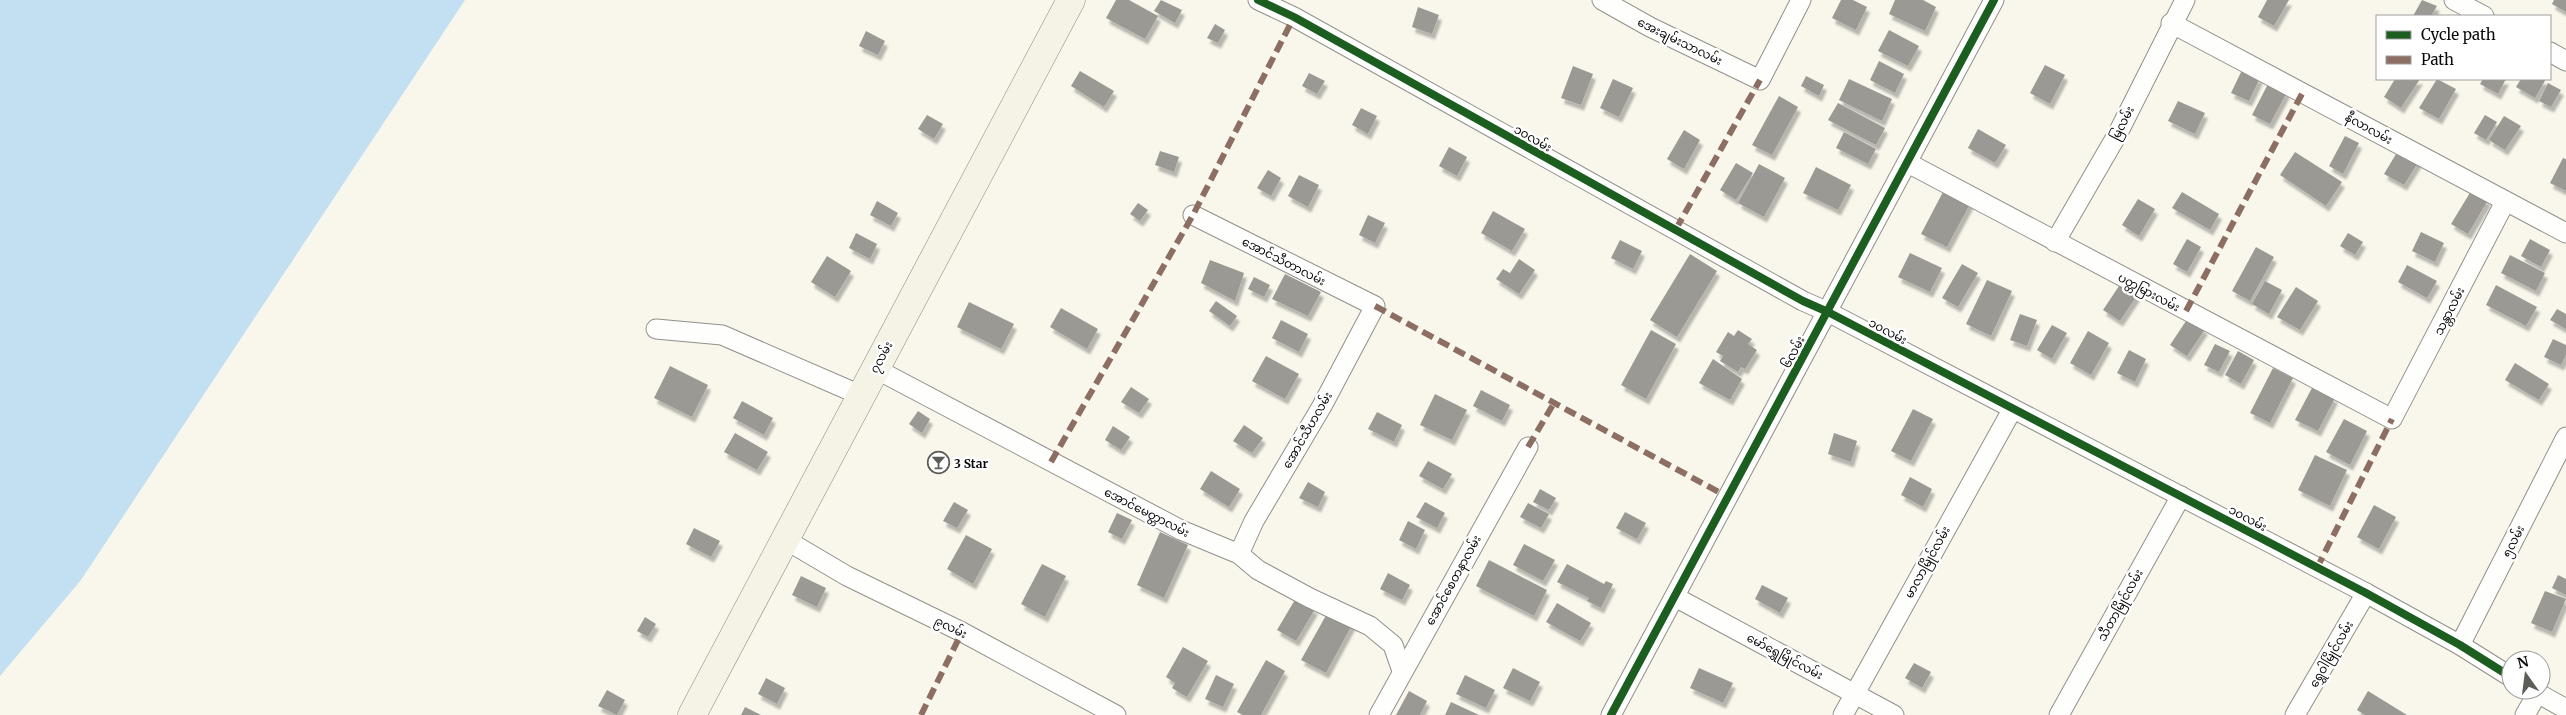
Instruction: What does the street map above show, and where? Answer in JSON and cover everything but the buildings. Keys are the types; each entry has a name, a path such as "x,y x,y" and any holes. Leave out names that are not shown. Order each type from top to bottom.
{"street":[{"name":"၇လမ်း","path":"692,715 786,540 874,368 1071,0"},
{"name":"၁၀လမ်း","path":"1258,0 1302,22 1803,301 1828,312 2012,410 2366,593 2460,644 2501,671"},
{"name":"အေးချမ်းသာလမ်း","path":"1602,0 1650,27 1760,80 1801,0"},
{"name":"၆လမ်း","path":"1612,715 1994,0"},
{"name":"မြလမ်း","path":"2054,242 2116,135 2171,24 2185,0"},
{"path":"2454,0 2482,15"},
{"name":"နီလာလမ်း","path":"2171,24 2303,92 2505,202 2566,233"},
{"path":"2551,52 2566,60"},
{"name":"ပတ္တမြားလမ်း","path":"1908,163 2054,242 2392,419"},
{"name":"သန္တာလမ်း","path":"2392,419 2505,202"},
{"name":"အောင်သီတာလမ်း","path":"1193,214 1375,306"},
{"name":"အောင်သီဟလမ်း","path":"1239,554 1254,521 1322,406 1375,306"},
{"path":"656,329 722,335 860,396"},
{"name":"အောင်မေတ္တာလမ်း","path":"874,368 1181,530 1239,554 1258,570 1310,598 1370,626 1393,645 1402,671"},
{"name":"မာလာမြိုင်လမ်း","path":"1843,715 2012,410"},
{"name":"၅လမ်း","path":"2460,644 2564,445"},
{"name":"အောင်စေတနာလမ်း","path":"1379,715 1528,447"},
{"name":"သီတာမြိုင်လမ်း","path":"2059,715 2181,496"},
{"name":"၉လမ်း","path":"786,540 847,576 962,632 1116,715"},
{"name":"ရွှေဝါမြိုင်လမ်း","path":"2295,715 2366,593"},
{"name":"မော်ရွှေမြိုင်လမ်း","path":"1675,597 1894,715"},
{"path":"2525,715 2531,700"},
{"path":"2549,700 2566,709"}],"water":[{"path":"0,0 465,0 81,580 0,676"}],"marked path":[{"path":"1051,462 1193,215 1294,17"},
{"path":"1676,229 1760,80"},
{"path":"2186,311 2303,92"},
{"path":"1375,306 1728,497"},
{"path":"1528,447 1554,403"},
{"path":"2317,568 2392,419"},
{"path":"921,715 962,632"}],"cycle path":[{"path":"1258,0 1294,17 1803,301 1828,312 2366,593 2460,645 2501,671"},
{"path":"1611,715 1994,0"}],"place":[{"name":"3 Star","path":"938,463"}]}
